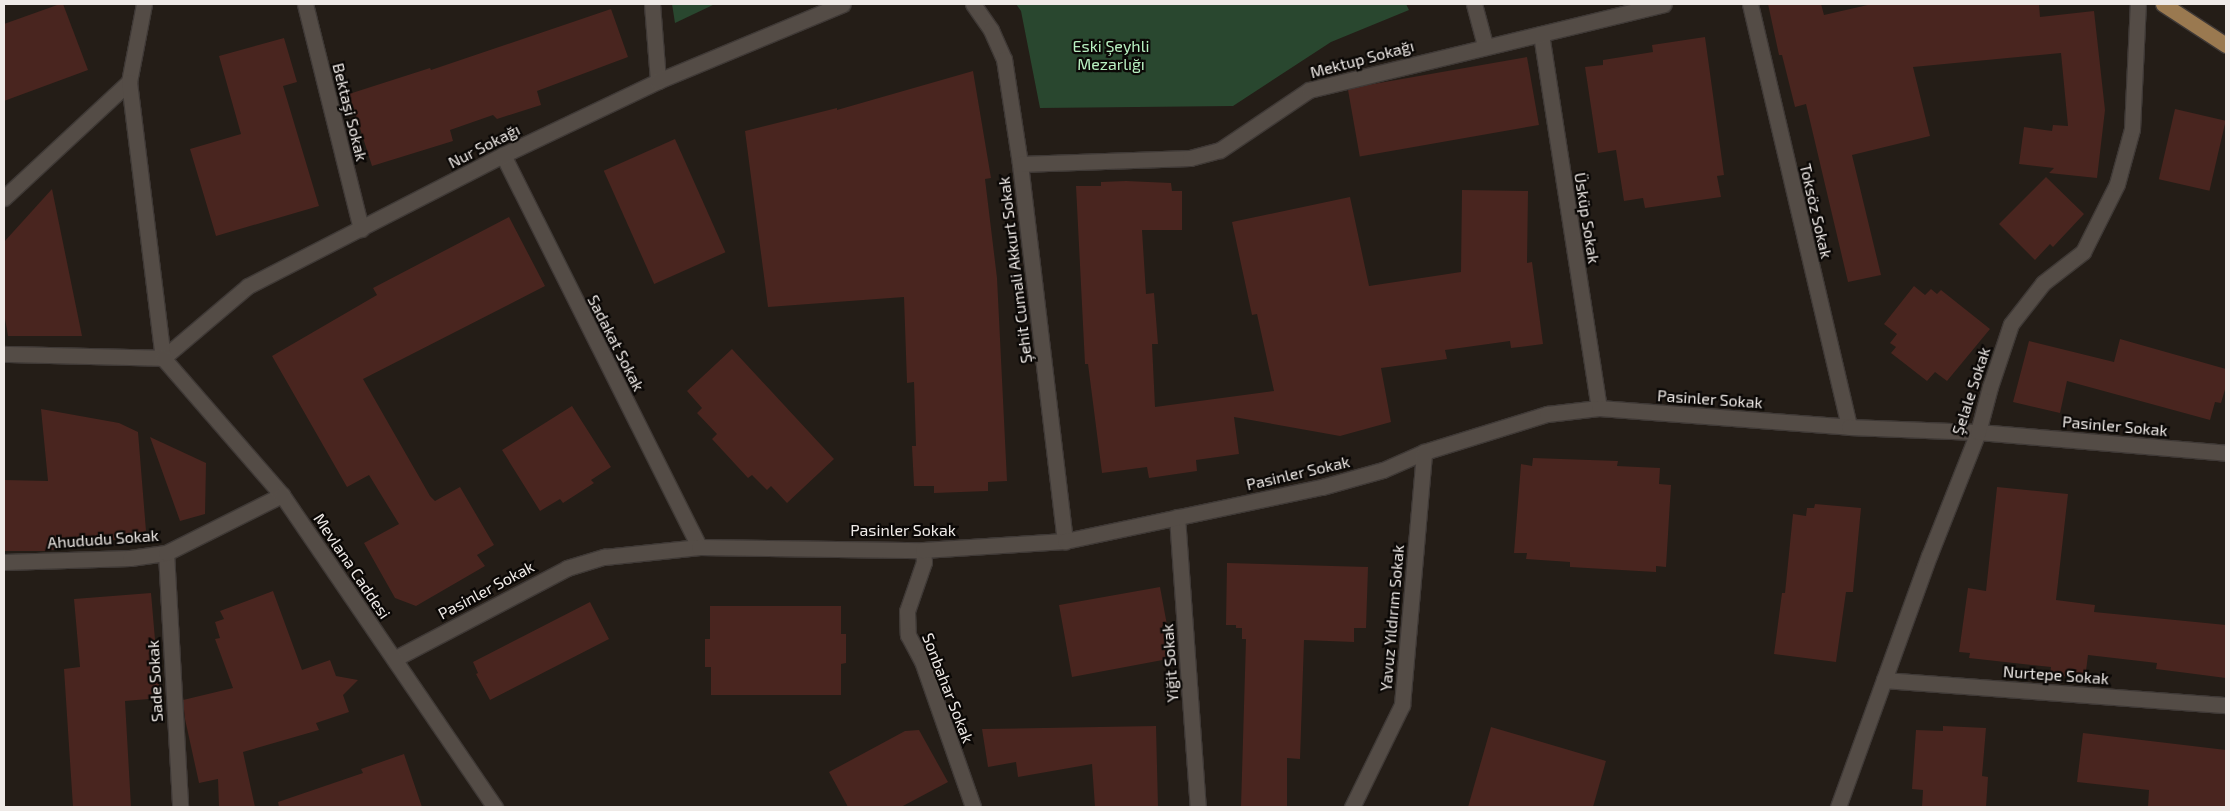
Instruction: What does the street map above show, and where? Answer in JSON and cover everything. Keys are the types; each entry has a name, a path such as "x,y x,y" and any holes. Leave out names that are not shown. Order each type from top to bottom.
{"main road":[{"path":"2163,4 2226,45"}],"street":[{"path":"4,354 164,358 129,82 144,4"},
{"name":"Bektaşi Sokak","path":"305,4 360,229"},
{"path":"652,4 658,82"},
{"name":"Nur Sokağı","path":"164,358 248,286 502,155 658,82 843,4"},
{"name":"Şehit Cumali Akkurt Sokak","path":"973,4 992,30 1004,59 1020,164 1065,541"},
{"path":"1474,4 1485,46"},
{"name":"Mektup Sokağı","path":"1020,164 1190,158 1220,150 1309,90 1664,4"},
{"name":"Toksöz Sokak","path":"1750,4 1849,426"},
{"name":"Şelale Sokak","path":"1838,807 1929,556 1978,432 1990,387 2011,324 2043,283 2083,252 2117,184 2132,129 2138,4"},
{"name":"Üsküp Sokak","path":"1542,34 1599,408"},
{"path":"4,198 129,82"},
{"name":"Sadakat Sokak","path":"502,155 699,547"},
{"name":"Mevlana Caddesi","path":"164,358 282,496 495,807"},
{"name":"Pasinler Sokak","path":"394,659 567,568 604,557 699,547 923,550 1065,541 1322,487 1383,470 1424,452 1547,414 1599,408 1849,426 1978,432 2226,453"},
{"name":"Yavuz Yıldırım Sokak","path":"1352,807 1402,705 1424,452"},
{"name":"Ahududu Sokak","path":"4,562 130,558 166,553 282,496"},
{"name":"Yiğit Sokak","path":"1176,517 1198,807"},
{"name":"Sonbahar Sokak","path":"923,550 924,562 907,611 908,635 922,661 973,807"},
{"name":"Sade Sokak","path":"166,553 180,807"},
{"name":"Nurtepe Sokak","path":"1884,680 2226,706"}],"green space":[{"path":"672,4 715,4 675,23"},
{"name":"Eski Şeyhli Mezarlığı","path":"1016,4 1406,4 1409,10 1331,42 1233,106 1040,108 1021,11"}],"building":[{"path":"63,4 88,70 4,101 4,24"},
{"path":"1768,4 1821,4 1824,15 1872,4 2039,4 2040,17 2094,11 2105,110 2097,178 2049,173 2054,168 2019,164 2024,127 2052,131 2053,125 2068,126 2061,53 1913,67 1930,136 1852,155 1881,275 1848,282 1806,104 1795,107 1782,55 1779,55"},
{"path":"611,9 628,57 537,91 541,105 497,119 493,115 450,130 453,141 372,166 349,94 430,68 431,70"},
{"path":"1705,37 1724,175 1717,176 1721,197 1645,208 1643,198 1624,201 1616,150 1598,153 1585,67 1603,65 1603,60 1653,52 1652,45"},
{"path":"284,38 297,82 283,86 319,206 216,236 190,149 241,134 219,56"},
{"path":"1527,57 1539,125 1360,157 1348,89"},
{"path":"973,71 991,178 985,179 997,278 1007,481 988,482 988,491 934,493 934,486 914,486 912,446 916,446 914,382 907,383 904,297 768,307 745,131 837,108 837,110"},
{"path":"2175,109 2226,121 2209,191 2159,179"},
{"path":"675,139 725,252 654,284 604,171"},
{"path":"2046,177 2084,214 2053,247 2050,244 2035,260 1999,224"},
{"path":"1101,182 1171,183 1172,191 1182,191 1182,230 1142,230 1146,294 1154,293 1158,344 1152,344 1155,407 1274,391 1257,314 1252,315 1232,222 1350,197 1369,286 1461,272 1462,190 1528,191 1527,263 1532,262 1543,344 1511,348 1510,341 1445,350 1447,359 1381,368 1391,422 1340,436 1234,417 1239,454 1196,460 1197,471 1149,478 1147,467 1102,473 1088,364 1085,364 1076,186 1101,186"},
{"path":"52,189 82,336 8,336 4,313 4,242"},
{"path":"509,217 545,286 363,379 430,496 435,501 460,487 494,545 477,555 485,566 416,606 395,598 364,543 399,524 369,475 347,487 272,356 377,295 373,288"},
{"path":"1914,286 1925,295 1931,289 1937,294 1941,290 1990,329 1947,381 1935,372 1927,381 1891,353 1896,347 1890,343 1897,334 1884,324"},
{"path":"2120,339 2226,369 2226,386 2221,403 2215,402 2210,420 2067,381 2060,413 2013,402 2029,341 2114,362"},
{"path":"732,349 834,459 787,503 771,486 767,490 752,475 748,478 712,439 717,434 697,413 702,408 687,391"},
{"path":"572,406 611,467 591,480 594,483 563,503 560,499 540,511 502,450"},
{"path":"41,409 119,423 138,432 146,531 120,539 46,551 4,551 4,480 48,481"},
{"path":"150,437 206,463 205,514 180,521"},
{"path":"1533,458 1618,461 1617,466 1660,468 1659,484 1671,485 1666,567 1656,566 1656,572 1570,567 1570,562 1526,559 1527,553 1514,553 1521,464 1532,466"},
{"path":"1997,487 2068,494 2056,600 2095,605 2094,612 2226,625 2226,678 2156,669 2157,663 2088,655 2085,679 2050,674 2051,667 1969,658 1970,653 1959,652 1968,588 1986,591"},
{"path":"1815,504 1861,508 1853,592 1846,592 1836,662 1774,654 1782,593 1785,593 1793,514 1806,516 1807,508 1814,508"},
{"path":"1227,563 1368,567 1366,628 1354,628 1354,642 1304,640 1300,759 1287,758 1287,807 1241,807 1246,639 1242,639 1242,628 1236,628 1236,625 1226,625"},
{"path":"1160,587 1167,625 1162,626 1168,659 1072,677 1059,605"},
{"path":"273,591 302,670 330,660 336,676 358,680 343,695 349,712 316,723 319,730 243,752 255,807 219,807 218,779 199,783 185,719 183,700 233,688 215,639 220,638 215,622 224,619 220,611"},
{"path":"151,593 160,698 125,701 131,807 73,807 64,669 80,667 74,599"},
{"path":"590,602 609,639 490,700 476,674 478,673 473,662"},
{"path":"710,606 841,606 841,634 846,634 846,663 841,664 841,695 711,695 711,667 705,667 705,639 710,639"},
{"path":"1156,726 1158,807 1095,807 1092,764 1018,777 1016,762 988,767 982,729"},
{"path":"1943,726 1986,728 1982,776 1988,777 1986,807 1922,807 1923,790 1912,789 1916,730 1943,731"},
{"path":"1491,727 1606,761 1593,807 1468,807"},
{"path":"919,730 948,782 901,807 848,807 829,772 905,731"},
{"path":"2083,733 2226,750 2226,807 2148,807 2149,790 2077,782"},
{"path":"404,754 422,807 279,807 278,802 363,773 361,769"}]}
